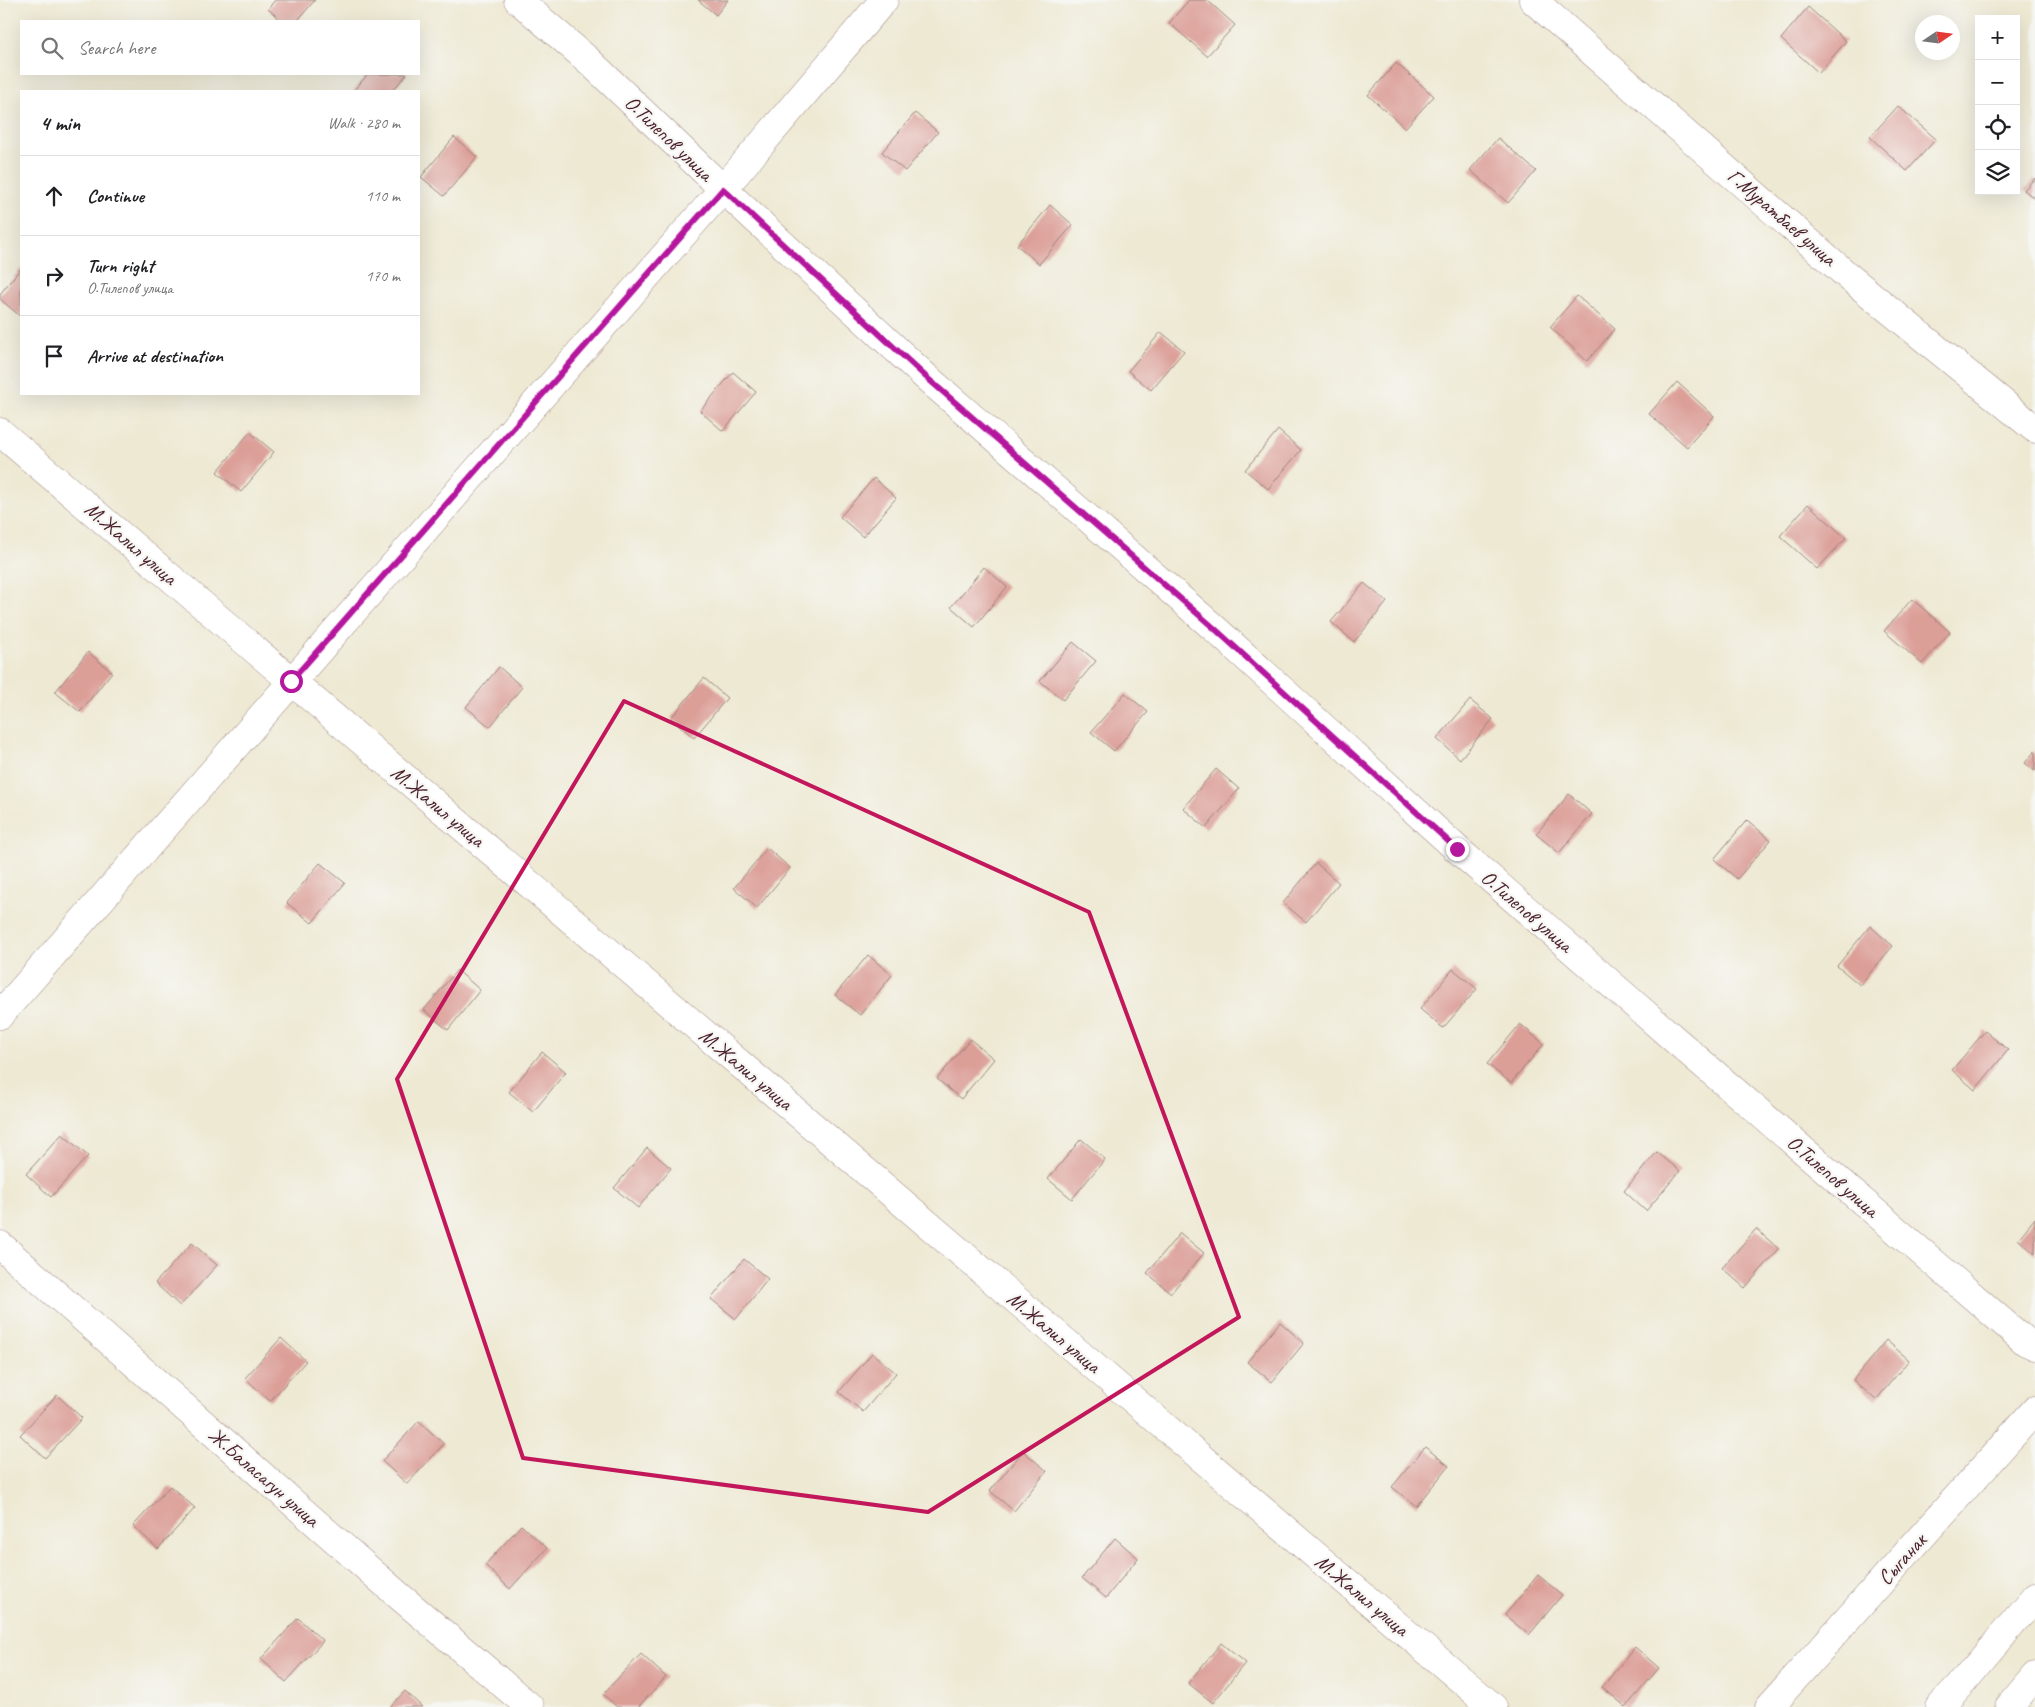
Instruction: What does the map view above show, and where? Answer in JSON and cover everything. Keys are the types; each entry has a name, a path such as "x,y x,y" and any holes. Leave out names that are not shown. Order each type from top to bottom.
{"main road":[{"name":"О.Тилепов улица","path":"518,0 589,61 723,189 926,377 1214,628 1457,849 2026,1342 2035,1346"},
{"path":"0,1015 723,189 884,0"},
{"name":"Г.Муратбаев улица","path":"1533,0 1849,277 2035,429"},
{"name":"М.Жалил улица","path":"0,432 1493,1707"},
{"name":"Ж.Баласагун улица","path":"0,1244 398,1595 530,1707"},
{"name":"Сыганак","path":"1769,1707 2035,1410"},
{"path":"1939,1707 1964,1681 2035,1597"},
{"path":"2009,1707 2035,1676"}],"highlighted area":[{"path":"624,701 1089,912 1239,1317 928,1512 523,1458 397,1079"}],"building":[{"path":"275,0 315,0 298,20 281,20 268,9"},
{"path":"698,0 728,0 716,15"},
{"path":"1189,0 1207,0 1235,25 1207,56 1169,23"},
{"path":"1808,7 1846,41 1819,73 1781,39"},
{"path":"1396,63 1434,96 1405,128 1368,95"},
{"path":"367,75 406,75 393,90 354,90"},
{"path":"1898,106 1936,139 1907,171 1870,137"},
{"path":"915,113 938,132 905,171 882,152"},
{"path":"454,137 477,157 444,196 421,177"},
{"path":"1498,138 1536,171 1508,203 1470,170"},
{"path":"2035,178 2035,199 2024,190"},
{"path":"1050,205 1073,225 1039,264 1017,245"},
{"path":"20,269 20,316 0,299 0,294"},
{"path":"1577,296 1615,329 1587,361 1550,327"},
{"path":"1161,332 1184,351 1151,390 1128,371"},
{"path":"733,372 756,392 723,431 700,411"},
{"path":"1677,382 1714,416 1687,447 1649,414"},
{"path":"1278,430 1301,450 1268,489 1245,470"},
{"path":"250,432 274,452 241,492 217,472"},
{"path":"874,478 896,498 863,537 840,517"},
{"path":"1808,504 1846,538 1817,569 1780,536"},
{"path":"984,567 1007,587 974,627 951,607"},
{"path":"1364,583 1387,602 1354,642 1331,622"},
{"path":"1912,599 1950,632 1922,664 1884,631"},
{"path":"1073,642 1096,661 1063,700 1040,681"},
{"path":"88,652 112,672 80,712 55,692"},
{"path":"499,667 522,687 490,727 466,707"},
{"path":"704,678 727,698 694,738 671,718"},
{"path":"1125,693 1148,712 1114,751 1091,732"},
{"path":"1470,700 1493,719 1460,759 1437,739"},
{"path":"2035,751 2035,771 2025,763"},
{"path":"1216,769 1239,789 1206,828 1183,808"},
{"path":"1569,794 1592,814 1559,853 1536,834"},
{"path":"1747,820 1771,840 1737,879 1714,859"},
{"path":"767,848 790,868 757,908 734,888"},
{"path":"320,863 345,883 312,923 287,903"},
{"path":"1316,863 1339,883 1306,922 1283,903"},
{"path":"1870,926 1893,946 1860,985 1837,966"},
{"path":"868,955 892,975 860,1015 835,995"},
{"path":"1453,969 1477,989 1443,1028 1420,1009"},
{"path":"457,970 480,990 448,1030 424,1010"},
{"path":"1520,1024 1544,1044 1511,1083 1487,1064"},
{"path":"1985,1031 2008,1050 1975,1090 1952,1070"},
{"path":"970,1039 994,1059 961,1099 937,1079"},
{"path":"542,1052 566,1072 533,1112 509,1092"},
{"path":"62,1134 88,1156 51,1197 26,1174"},
{"path":"1081,1139 1105,1159 1072,1199 1048,1179"},
{"path":"647,1148 671,1168 638,1208 614,1188"},
{"path":"1657,1152 1680,1171 1646,1211 1624,1191"},
{"path":"2035,1218 2035,1254 2018,1239"},
{"path":"1756,1229 1779,1249 1745,1288 1722,1268"},
{"path":"1180,1233 1204,1253 1171,1293 1147,1273"},
{"path":"192,1243 217,1265 180,1306 155,1283"},
{"path":"744,1259 768,1279 736,1319 711,1299"},
{"path":"1280,1322 1304,1343 1272,1382 1247,1362"},
{"path":"281,1338 306,1361 270,1401 245,1378"},
{"path":"1886,1340 1909,1360 1876,1400 1853,1380"},
{"path":"872,1353 896,1373 863,1412 839,1392"},
{"path":"57,1395 82,1418 45,1458 20,1435"},
{"path":"419,1421 444,1444 407,1484 382,1461"},
{"path":"1425,1447 1449,1466 1416,1506 1392,1487"},
{"path":"1023,1451 1047,1471 1014,1511 990,1491"},
{"path":"170,1486 195,1508 158,1549 133,1526"},
{"path":"521,1525 547,1548 510,1589 485,1565"},
{"path":"1115,1538 1138,1558 1106,1598 1082,1578"},
{"path":"1538,1575 1562,1595 1529,1635 1505,1615"},
{"path":"298,1618 323,1641 286,1682 261,1659"},
{"path":"1221,1643 1245,1663 1213,1703 1188,1683"},
{"path":"1635,1647 1659,1668 1626,1707 1602,1687"},
{"path":"641,1654 666,1677 638,1707 617,1707 603,1694"},
{"path":"405,1691 422,1707 390,1707"}],"route":[{"path":"291,681 723,189 926,377 1214,628 1457,849"}]}
